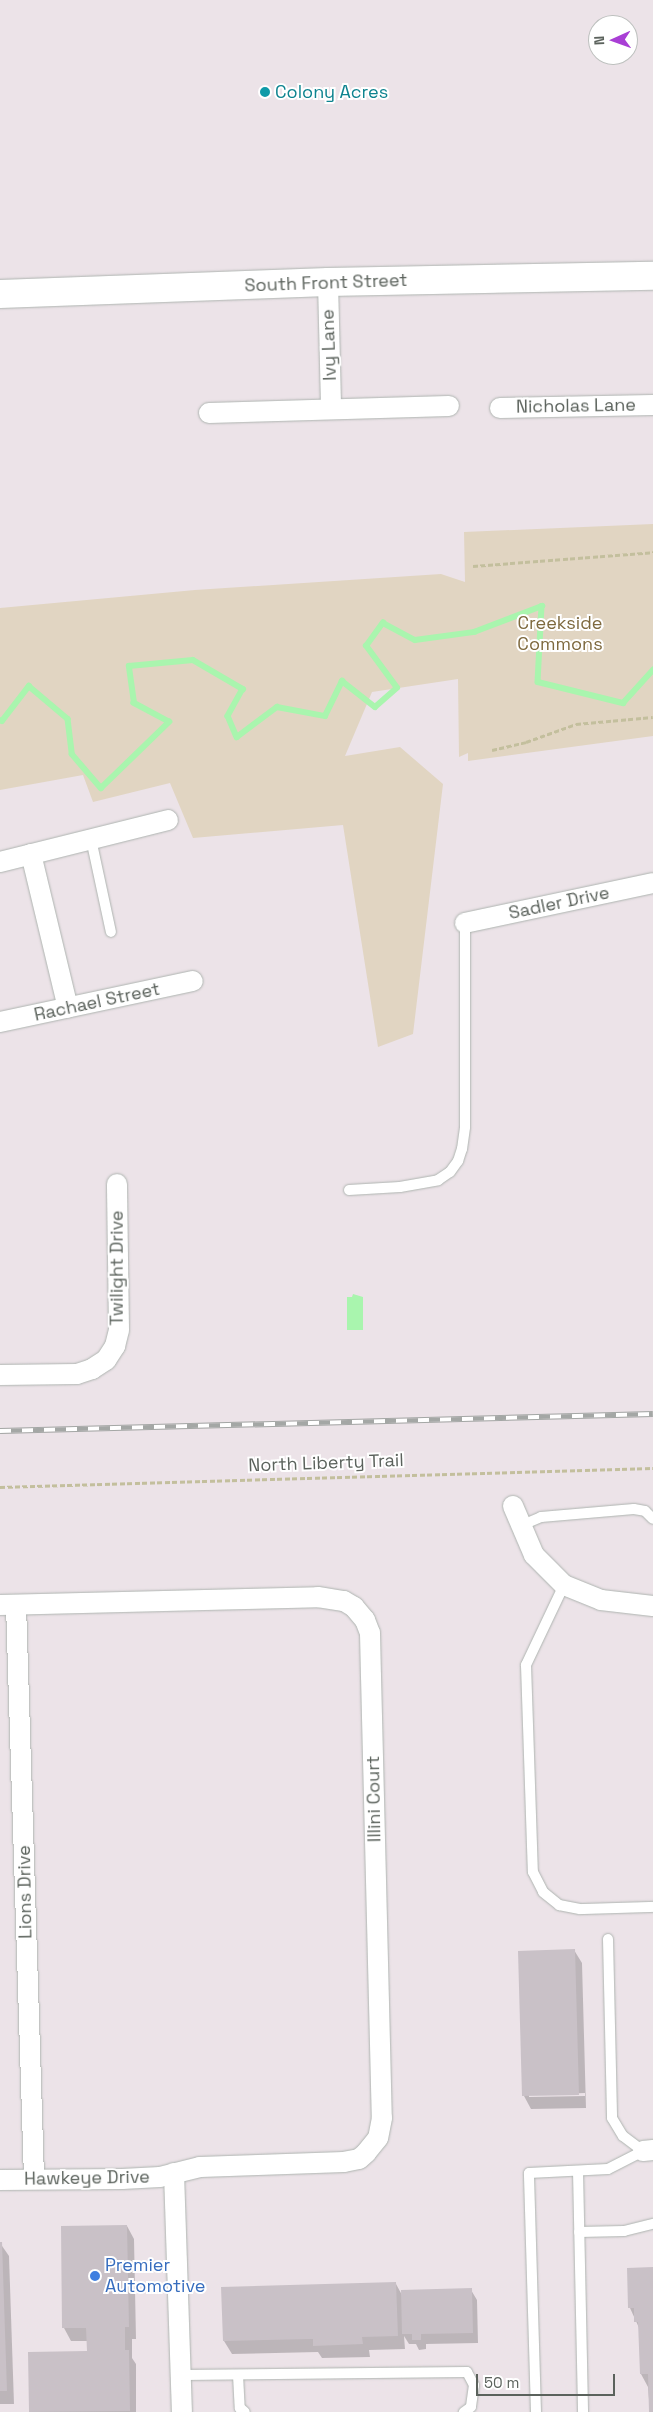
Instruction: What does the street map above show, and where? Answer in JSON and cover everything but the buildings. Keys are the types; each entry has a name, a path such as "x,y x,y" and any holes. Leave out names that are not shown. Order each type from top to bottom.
{"street":[{"name":"South Front Street","path":"0,294 328,282 653,276"},
{"name":"Ivy Lane","path":"328,282 332,408"},
{"name":"Nicholas Lane","path":"500,408 653,405"},
{"path":"209,413 448,406"},
{"path":"0,862 168,820"},
{"path":"31,854 68,1008"},
{"name":"Sadler Drive","path":"465,923 653,883"},
{"name":"Rachael Street","path":"0,1022 193,981"},
{"name":"Twilight Drive","path":"0,1375 77,1374 106,1360 115,1346 118,1330 117,1184"},
{"path":"513,1506 534,1555 564,1585 601,1600 653,1606"},
{"name":"Illini Court","path":"8,1605 336,1599 354,1606 365,1620 370,1632 382,2118 380,2133 366,2154 344,2162 200,2167 174,2173"},
{"name":"Lions Drive","path":"8,1605 34,2179"},
{"path":"174,2173 182,2412"},
{"name":"Hawkeye Drive","path":"0,2180 122,2179 160,2177 174,2173"}],"lane":[{"path":"91,839 111,932"},
{"path":"349,1190 400,1187 438,1180 450,1172 458,1161 465,1127 465,923"},
{"path":"520,1526 540,1517 634,1509 645,1511 653,1519"},
{"path":"564,1585 526,1665 533,1872 544,1892 559,1905 580,1909 653,1907"},
{"path":"608,1939 612,2118 623,2136 648,2150"},
{"path":"536,2412 529,2173 608,2169 648,2150"},
{"path":"578,2171 583,2412"},
{"path":"579,2232 624,2231 653,2224"},
{"path":"182,2375 467,2372 474,2385 471,2407 464,2412"},
{"path":"238,2375 240,2408 245,2412"}],"path":[{"path":"474,566 653,552"},
{"path":"492,750 526,742 576,724 653,717"},
{"name":"North Liberty Trail","path":"0,1487 653,1468"}],"green space":[{"name":"Creekside Commons","path":"653,524 653,736 468,761 468,753 459,757 458,679 372,692 345,756 400,747 443,784 413,1034 378,1047 343,825 193,838 170,783 93,802 83,775 0,790 0,608 195,590 441,574 465,582 464,532"}],"shaded area":[{"path":"353,1294 363,1297 363,1330 347,1330 347,1297 352,1297"}],"waterway":[{"path":"0,720 2,721 29,686 68,719 72,754 101,788 169,722 134,703 129,666 193,660 243,689 228,716 237,737 277,707 325,716 342,681 375,707 397,688 366,646 383,623 415,640 474,632 542,606 538,682 623,703 653,670"}],"railway":[{"path":"0,1431 653,1414"}],"place":[{"name":"Colony Acres","path":"265,92"},
{"name":"Premier Automotive","path":"95,2276"}]}
